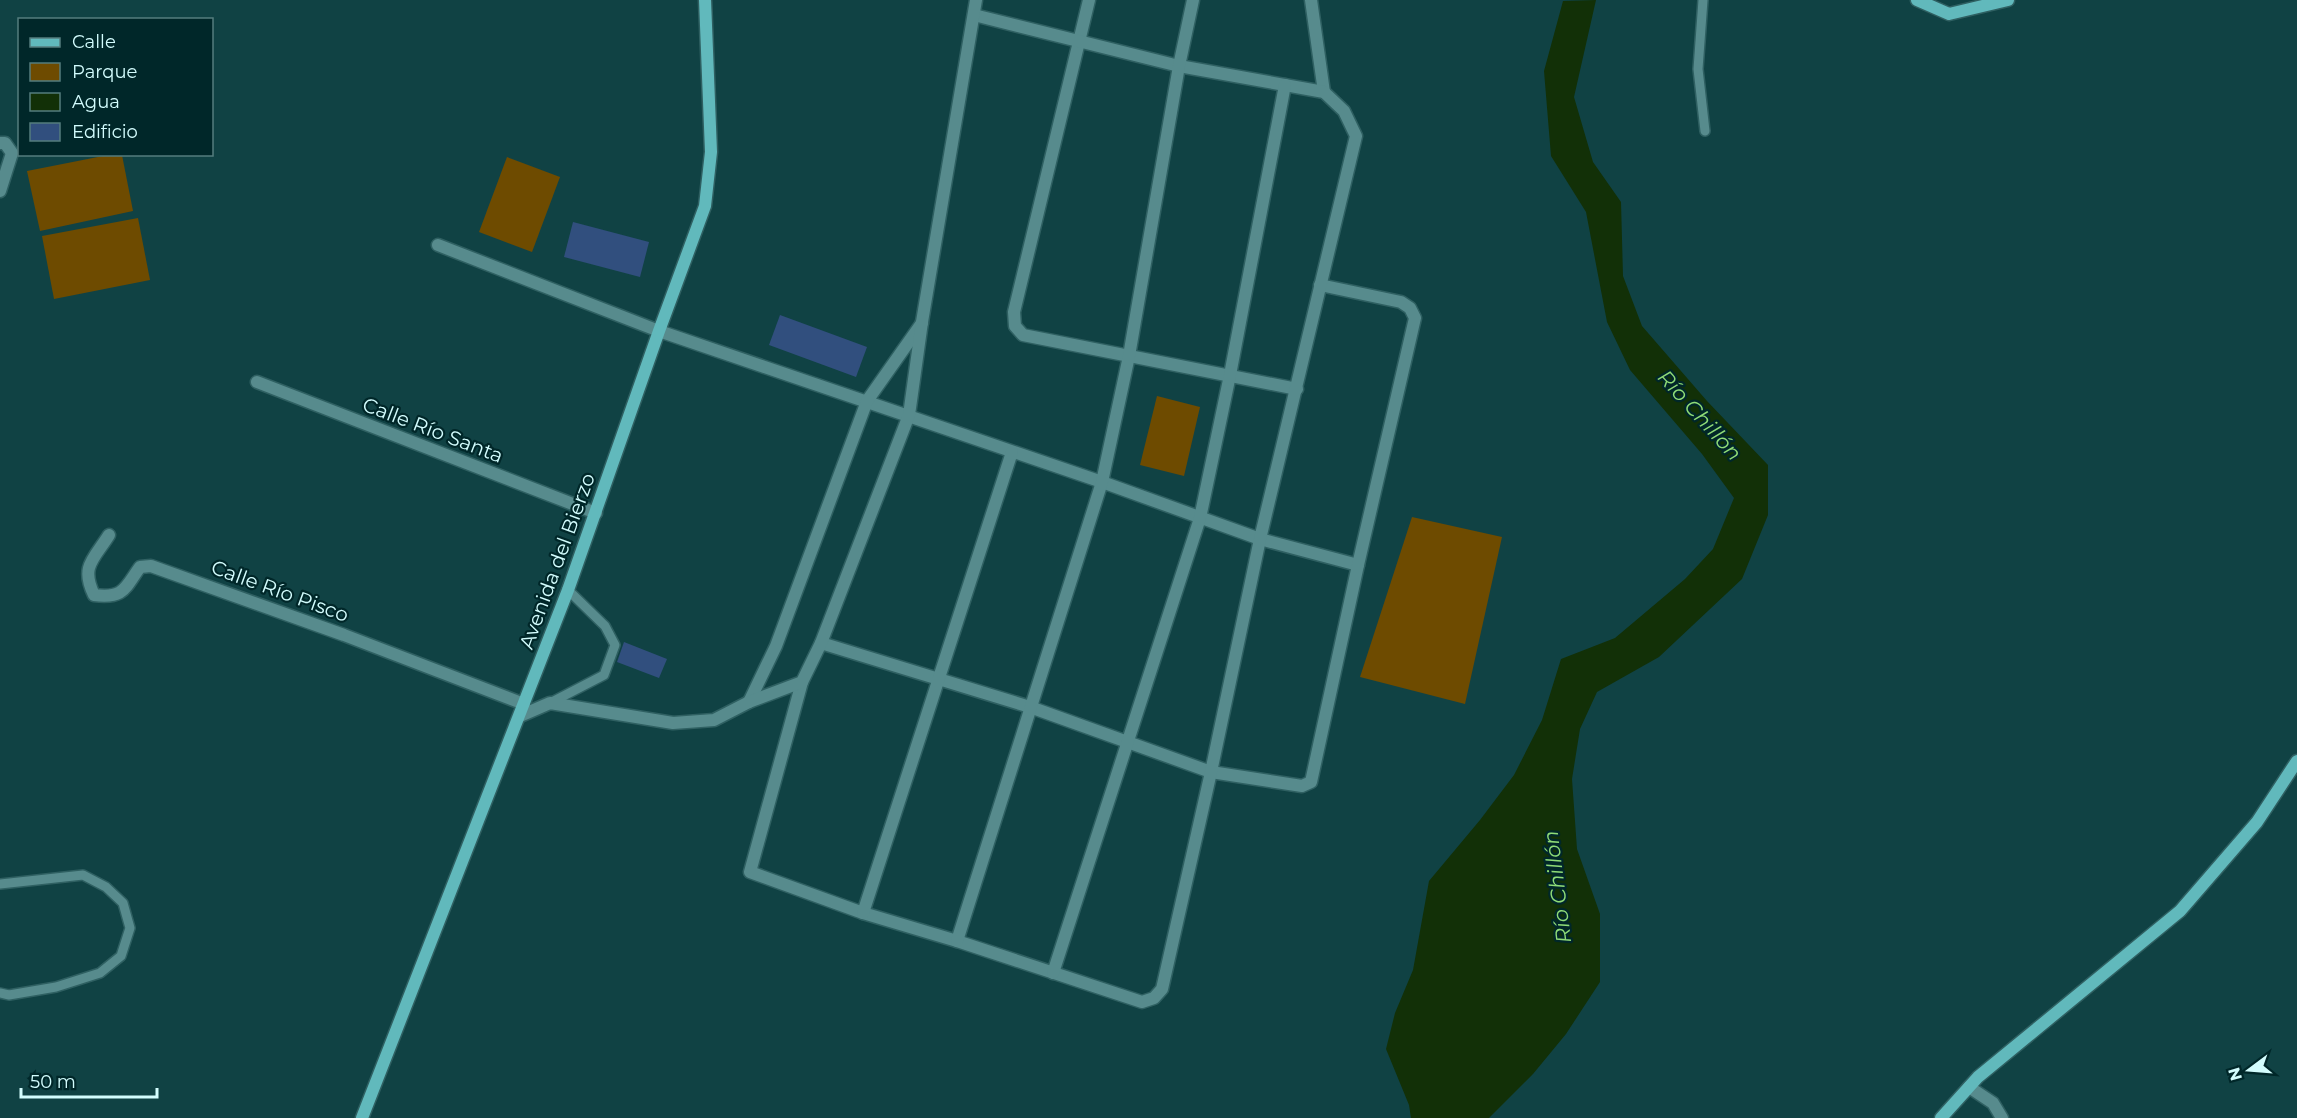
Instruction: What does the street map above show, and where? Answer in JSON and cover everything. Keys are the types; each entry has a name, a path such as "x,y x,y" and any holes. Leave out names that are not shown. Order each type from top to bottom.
{"street":[{"name":"Avenida del Bierzo","path":"362,1118 568,590 705,206 711,152 705,0"},
{"path":"974,15 1179,66 1324,92 1344,111 1356,136 1260,539 1211,772 1161,989 1154,999 1142,1002 957,941 863,913 750,872 802,682 821,643 909,415 922,322 976,0"},
{"path":"1089,0 1014,312 1015,326 1023,335 1297,389"},
{"path":"957,941 1102,482 1129,356 1192,0"},
{"path":"1311,0 1324,92"},
{"path":"1917,0 1949,14 2008,0"},
{"path":"1053,973 1200,518 1230,375 1285,86"},
{"path":"0,143 5,143 12,153 0,191"},
{"path":"438,245 659,331 909,415 1260,539 1358,565"},
{"path":"821,643 1030,707 1211,772 1302,786 1311,782 1415,318 1410,308 1401,302 1320,285"},
{"path":"749,702 776,646 867,401 922,322"},
{"name":"Calle Río Santa","path":"257,382 596,513"},
{"path":"863,913 1012,452"},
{"name":"Calle Río Pisco","path":"109,535 87,571 88,582 94,595 111,597 124,590 140,567 151,566 344,635 522,710"},
{"path":"522,710 550,703 673,723 714,720 749,702 802,682"},
{"path":"1941,1118 1978,1077 2180,911 2257,822 2297,760"},
{"path":"1969,1087 1993,1103 2002,1118"}],"lane":[{"path":"1703,0 1698,69 1705,131"},
{"path":"550,703 604,675 615,645 604,626 568,590"},
{"path":"0,884 83,875 106,887 123,903 130,928 121,956 100,973 56,987 9,995 0,993"}],"green space":[{"path":"103,156 122,156 133,211 40,231 27,171"},
{"path":"507,157 560,177 532,252 479,232"},
{"path":"138,218 150,280 54,299 42,236"},
{"path":"1157,396 1200,407 1184,476 1140,465"},
{"path":"1412,517 1502,537 1465,704 1360,677"}],"water":[{"name":"Río Chillón","path":"1596,0 1574,97 1593,162 1621,202 1623,276 1642,326 1707,401 1768,465 1768,515 1742,579 1659,657 1597,692 1580,729 1572,779 1577,849 1600,914 1600,982 1566,1034 1533,1074 1489,1118 1411,1118 1409,1105 1386,1049 1395,1013 1413,970 1429,881 1514,775 1542,720 1561,659 1615,638 1685,579 1713,549 1734,498 1702,454 1630,370 1607,322 1586,212 1551,156 1544,71 1563,1"}],"building":[{"path":"573,222 649,242 640,277 564,257"},
{"path":"780,315 867,347 856,377 769,345"},
{"path":"624,642 667,659 659,678 617,662"}]}
